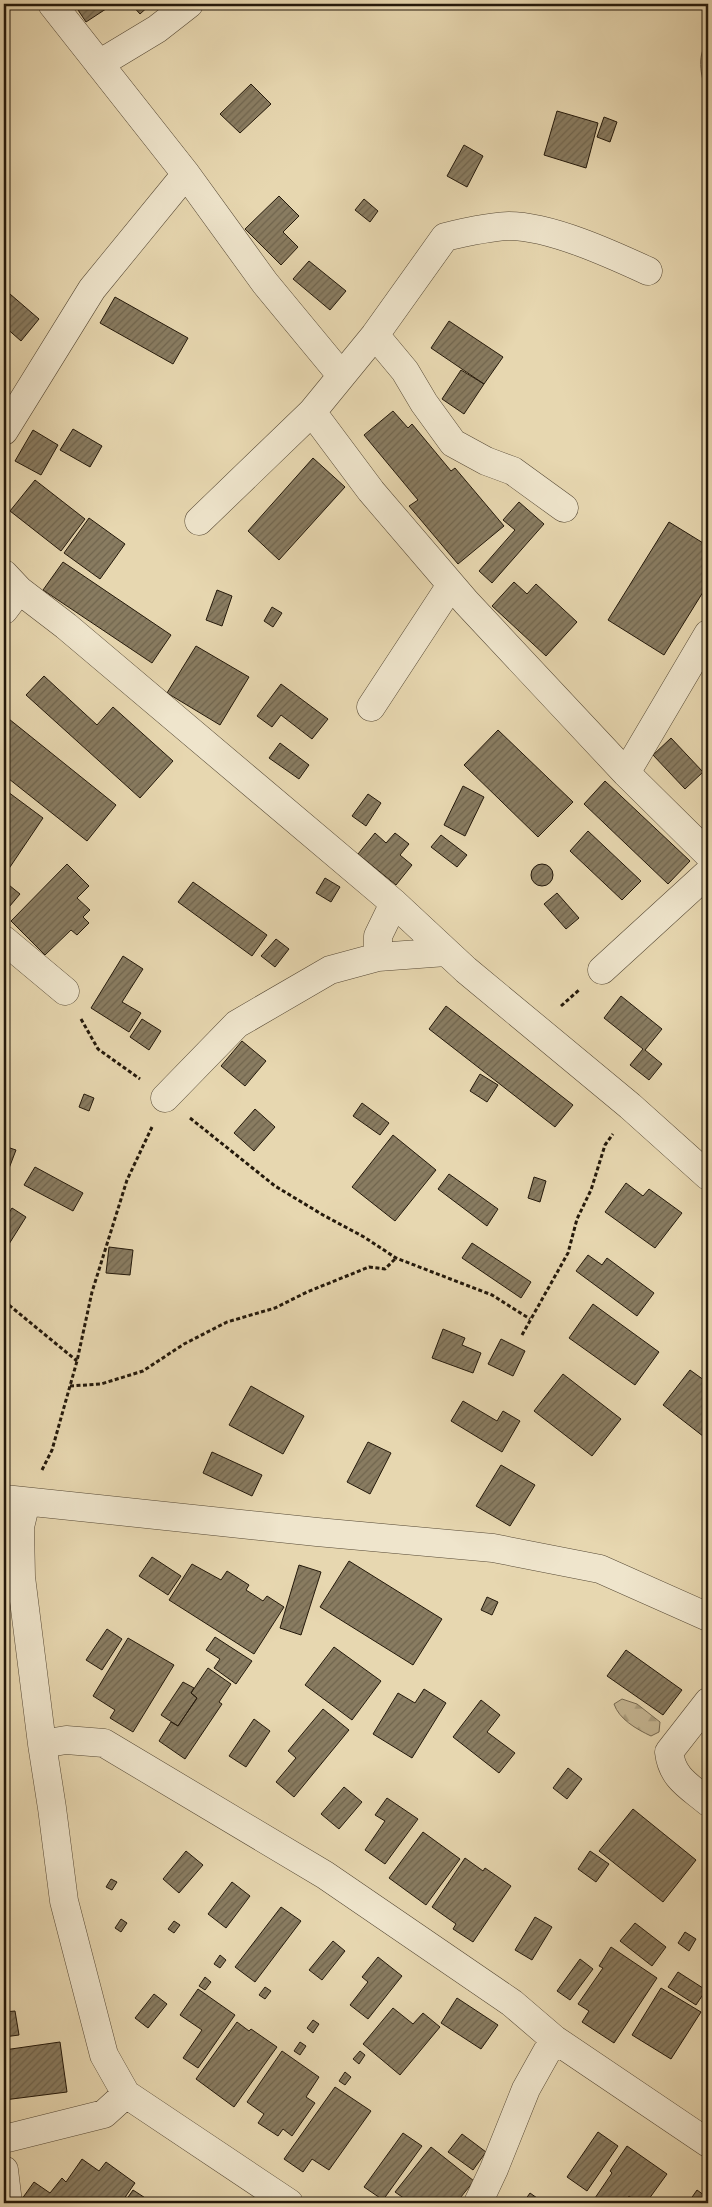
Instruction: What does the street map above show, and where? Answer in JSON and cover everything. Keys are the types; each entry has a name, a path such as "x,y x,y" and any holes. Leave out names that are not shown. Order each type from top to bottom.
{"street":[{"path":"52,4 186,174 265,283 341,375"},
{"path":"100,64 157,29 189,4"},
{"path":"4,431 92,289 186,174"},
{"path":"199,520 312,412 375,335 445,237 481,228 511,226 536,229 599,249 648,271"},
{"path":"375,335 405,371 453,443 486,461 513,471 564,508"},
{"path":"312,412 370,491 451,585 626,772 708,854"},
{"path":"371,707 451,585"},
{"path":"9,591 66,626 394,903 446,952 630,1106 708,1176"},
{"path":"626,772 708,634"},
{"path":"602,970 708,873"},
{"path":"378,957 378,936 394,903"},
{"path":"4,940 65,990"},
{"path":"165,1098 237,1024 330,970 378,957 446,952"},
{"path":"289,2203 126,2094 104,2055 64,1901 42,1744 22,1577 20,1527 15,1500 493,1548 600,1569 708,1617"},
{"path":"708,1702 669,1752 670,1766 678,1777 708,1802"},
{"path":"42,1744 66,1740 104,1743 325,1875 512,2002 554,2039 708,2143"},
{"path":"478,2203 526,2089 554,2039"},
{"path":"4,2139 104,2114 126,2094"},
{"path":"4,2170 8,2203"}],"path":[{"path":"537,1027 602,970"},
{"path":"65,990 98,1049 165,1098 275,1186 322,1215 364,1237 396,1258 492,1295 530,1319"},
{"path":"15,1500 52,1450 77,1361 92,1292 127,1180 165,1098"},
{"path":"522,1335 568,1253 577,1219 591,1190 605,1145 630,1106"},
{"path":"70,1386 102,1384 143,1371 184,1344 227,1322 275,1308 307,1292 369,1266 385,1269 396,1258"},
{"path":"4,1301 77,1361"}],"green space":[{"path":"708,41 708,97 702,76 701,61 704,47"},
{"path":"622,1699 637,1704 660,1722 659,1732 651,1736 624,1719 614,1704"}],"building":[{"path":"74,4 111,4 112,5 86,22"},
{"path":"131,4 151,4 140,14"},
{"path":"251,84 271,104 240,133 220,114"},
{"path":"557,111 598,123 586,168 544,155"},
{"path":"604,117 617,122 610,142 597,137"},
{"path":"464,145 483,156 467,187 447,176"},
{"path":"279,196 299,216 283,232 298,247 281,265 245,229"},
{"path":"364,199 378,211 370,222 355,210"},
{"path":"309,261 346,291 330,310 293,279"},
{"path":"10,294 39,319 21,341 4,326 4,300"},
{"path":"115,297 188,338 173,364 100,323"},
{"path":"449,321 503,357 484,384 431,348"},
{"path":"461,370 484,384 464,414 442,399"},
{"path":"393,411 408,428 412,424 451,471 455,468 504,526 458,564 409,506 418,500 364,435"},
{"path":"73,429 102,446 90,467 60,450"},
{"path":"33,430 58,445 41,475 15,461"},
{"path":"313,458 345,487 279,560 248,531"},
{"path":"35,480 85,519 61,551 10,511"},
{"path":"519,502 544,524 492,583 479,571 515,530 503,520"},
{"path":"89,518 125,544 100,579 64,553"},
{"path":"669,522 708,546 708,584 664,655 608,620"},
{"path":"63,562 171,635 152,663 43,590"},
{"path":"514,582 527,594 536,584 577,622 546,656 492,606"},
{"path":"217,590 232,596 222,626 206,620"},
{"path":"272,607 282,613 273,627 264,621"},
{"path":"196,646 249,677 220,725 167,693"},
{"path":"44,676 97,725 113,707 173,761 140,798 26,695"},
{"path":"281,684 328,719 312,739 281,715 272,727 257,716"},
{"path":"4,715 116,805 87,841 4,775"},
{"path":"498,730 573,802 538,837 464,765"},
{"path":"671,738 703,772 685,789 653,755"},
{"path":"280,743 309,765 299,779 269,758"},
{"path":"605,781 690,861 668,884 584,804"},
{"path":"463,786 484,797 465,836 444,825"},
{"path":"4,789 43,818 8,870 4,867"},
{"path":"368,794 381,803 366,826 352,816"},
{"path":"588,831 641,881 622,900 570,851"},
{"path":"375,833 386,843 395,833 409,844 400,855 412,865 396,885 358,854"},
{"path":"441,835 467,855 457,867 431,847"},
{"path":"67,864 89,886 77,898 90,910 83,917 89,923 77,935 71,930 45,955 11,921"},
{"path":"542,864 550,867 553,875 550,883 542,886 534,883 531,875 534,867"},
{"path":"325,878 340,887 331,902 316,893"},
{"path":"4,881 20,894 4,913"},
{"path":"193,882 267,935 252,956 178,902"},
{"path":"557,893 579,918 566,929 544,904"},
{"path":"276,939 289,949 275,967 261,956"},
{"path":"123,956 143,969 122,1002 141,1013 129,1032 91,1008"},
{"path":"621,996 662,1029 645,1050 662,1064 649,1080 630,1065 643,1049 604,1018"},
{"path":"446,1006 573,1105 555,1127 429,1029"},
{"path":"142,1019 161,1031 149,1050 130,1037"},
{"path":"242,1041 266,1061 245,1086 221,1066"},
{"path":"480,1074 498,1085 487,1102 470,1091"},
{"path":"84,1094 94,1098 89,1111 79,1107"},
{"path":"362,1103 389,1123 380,1135 353,1116"},
{"path":"255,1109 275,1127 254,1151 234,1133"},
{"path":"393,1135 436,1170 395,1221 352,1187"},
{"path":"4,1146 16,1150 8,1171 4,1169"},
{"path":"35,1167 83,1193 73,1211 24,1185"},
{"path":"449,1174 498,1209 487,1226 438,1189"},
{"path":"534,1177 546,1181 540,1202 528,1198"},
{"path":"626,1183 643,1196 649,1189 682,1213 655,1248 605,1212"},
{"path":"12,1208 26,1217 4,1252 4,1220"},
{"path":"472,1243 531,1282 521,1298 462,1258"},
{"path":"109,1247 133,1250 130,1275 106,1273"},
{"path":"588,1255 602,1265 607,1258 654,1293 637,1316 576,1271"},
{"path":"593,1304 659,1352 635,1385 569,1338"},
{"path":"443,1329 465,1338 462,1345 481,1353 473,1373 432,1358"},
{"path":"501,1339 525,1351 513,1376 488,1364"},
{"path":"690,1370 708,1383 708,1440 663,1405"},
{"path":"563,1374 621,1419 592,1456 534,1411"},
{"path":"251,1386 304,1416 283,1454 229,1425"},
{"path":"463,1401 497,1421 503,1411 520,1421 502,1452 451,1421"},
{"path":"368,1442 391,1453 370,1494 347,1482"},
{"path":"212,1452 262,1475 252,1496 203,1473"},
{"path":"501,1465 535,1485 510,1526 476,1506"},
{"path":"152,1557 181,1576 168,1595 139,1576"},
{"path":"349,1561 442,1619 413,1665 320,1607"},
{"path":"192,1564 221,1580 227,1571 249,1585 246,1590 263,1601 267,1596 284,1607 254,1654 169,1600"},
{"path":"299,1565 321,1572 301,1635 280,1628"},
{"path":"487,1597 498,1602 492,1615 481,1610"},
{"path":"107,1629 122,1639 102,1670 86,1660"},
{"path":"215,1637 252,1661 236,1684 214,1668 220,1659 206,1650"},
{"path":"128,1638 174,1665 133,1732 110,1718 115,1710 93,1696"},
{"path":"334,1647 381,1681 352,1720 305,1685"},
{"path":"626,1650 682,1690 663,1715 607,1676"},
{"path":"208,1668 231,1684 219,1702 222,1704 185,1759 159,1741 171,1722 178,1726 197,1698 191,1693"},
{"path":"183,1682 194,1688 191,1693 197,1698 178,1726 161,1715"},
{"path":"424,1689 446,1703 412,1758 373,1734 398,1693 415,1703"},
{"path":"481,1700 500,1715 487,1732 515,1753 499,1773 453,1737"},
{"path":"323,1709 349,1730 294,1797 276,1782 296,1758 288,1751"},
{"path":"254,1719 270,1731 246,1767 229,1756"},
{"path":"568,1768 582,1779 567,1799 553,1788"},
{"path":"344,1787 362,1802 339,1829 321,1814"},
{"path":"387,1798 418,1819 385,1864 365,1850 385,1821 375,1815"},
{"path":"633,1809 696,1860 663,1902 599,1851"},
{"path":"423,1832 460,1859 426,1905 389,1878"},
{"path":"186,1851 203,1865 179,1893 163,1879"},
{"path":"590,1851 609,1864 596,1882 578,1869"},
{"path":"465,1858 483,1871 485,1868 511,1886 473,1942 453,1929 456,1924 432,1907"},
{"path":"111,1879 117,1882 112,1890 106,1887"},
{"path":"232,1882 250,1896 226,1928 208,1914"},
{"path":"281,1907 301,1921 255,1982 235,1967"},
{"path":"535,1917 552,1927 532,1960 515,1950"},
{"path":"121,1919 127,1923 121,1932 115,1928"},
{"path":"174,1921 180,1925 174,1933 168,1929"},
{"path":"635,1923 666,1947 652,1966 620,1941"},
{"path":"685,1932 696,1939 689,1951 678,1943"},
{"path":"333,1941 345,1951 322,1980 309,1970"},
{"path":"611,1947 657,1978 614,2043 582,2022 589,2011 578,2004 603,1968 599,1966"},
{"path":"220,1955 226,1960 220,1968 214,1964"},
{"path":"378,1957 402,1976 368,2019 350,2005 368,1982 362,1977"},
{"path":"580,1959 593,1969 570,2000 557,1991"},
{"path":"678,1972 706,1990 696,2005 668,1987"},
{"path":"205,1977 211,1982 205,1990 199,1986"},
{"path":"265,1987 271,1991 265,1999 259,1995"},
{"path":"661,1988 701,2012 671,2059 632,2035"},
{"path":"198,1989 235,2015 198,2068 183,2058 202,2030 180,2015"},
{"path":"154,1994 167,2004 148,2028 135,2018"},
{"path":"457,1998 498,2025 481,2049 441,2023"},
{"path":"393,2008 413,2024 423,2013 440,2027 400,2075 363,2044"},
{"path":"15,2011 19,2035 4,2037 4,2012"},
{"path":"313,2020 319,2024 313,2033 307,2028"},
{"path":"237,2022 277,2047 234,2107 196,2079"},
{"path":"60,2042 67,2092 4,2100 4,2050"},
{"path":"300,2042 306,2046 300,2055 294,2051"},
{"path":"282,2051 319,2077 306,2097 315,2103 292,2136 283,2129 278,2136 258,2123 264,2114 247,2102"},
{"path":"360,2051 365,2055 359,2064 353,2059"},
{"path":"345,2072 351,2077 345,2085 339,2081"},
{"path":"335,2087 371,2111 329,2170 312,2159 303,2172 284,2159"},
{"path":"598,2132 618,2146 587,2191 567,2177"},
{"path":"403,2133 422,2146 383,2200 364,2187"},
{"path":"462,2134 486,2152 473,2170 448,2152"},
{"path":"627,2146 667,2174 646,2203 638,2203 629,2196 624,2203 602,2203 595,2198"},
{"path":"431,2147 474,2181 456,2203 402,2203 405,2199 395,2192"},
{"path":"82,2159 99,2171 106,2162 135,2183 121,2203 19,2203 34,2182 50,2193 62,2178 66,2182"},
{"path":"133,2190 153,2203 124,2203"},
{"path":"697,2190 708,2198 708,2203 688,2203"},
{"path":"530,2193 544,2203 523,2203"}]}
